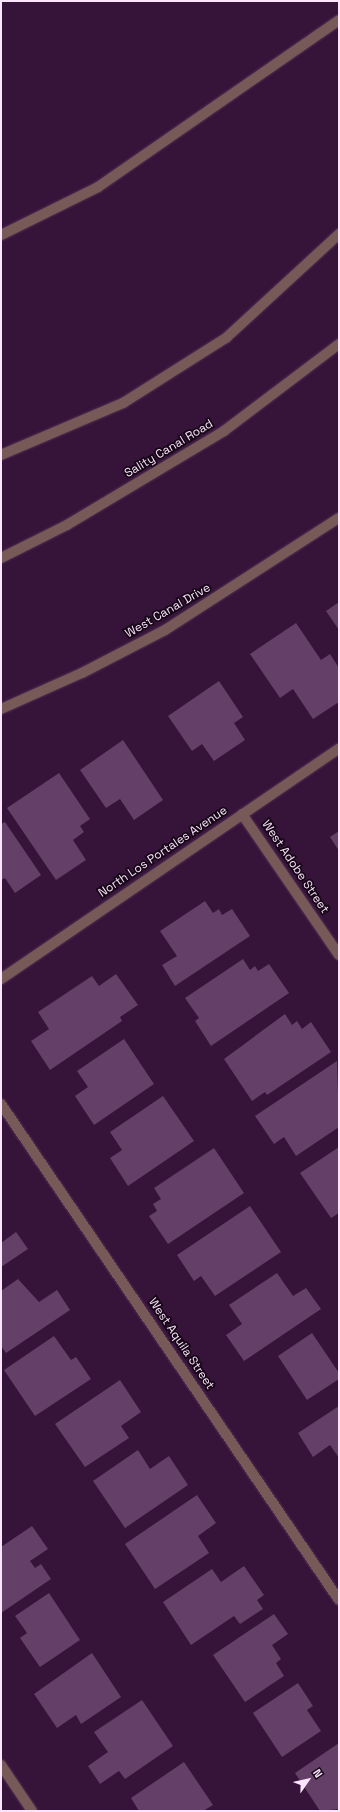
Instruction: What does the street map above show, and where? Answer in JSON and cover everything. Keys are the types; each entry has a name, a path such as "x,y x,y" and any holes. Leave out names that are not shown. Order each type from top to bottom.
{"street":[{"path":"1,235 98,187 339,20"},
{"path":"1,455 123,403 226,338 339,234"},
{"name":"Sality Canal Road","path":"1,558 67,525 224,431 339,344"},
{"name":"West Canal Drive","path":"1,709 165,630 339,518"},
{"name":"North Los Portales Avenue","path":"1,979 339,748"},
{"name":"West Adobe Street","path":"242,814 339,955"},
{"name":"West Aquila Street","path":"1,1104 339,1600"},
{"path":"1,1765 32,1811"}],"building":[{"path":"339,602 339,630 326,611"},
{"path":"296,623 321,660 330,654 339,668 339,702 313,719 293,689 280,698 250,654"},
{"path":"219,681 243,717 234,723 245,740 214,761 202,744 192,751 168,716"},
{"path":"123,740 163,800 134,820 120,799 106,808 80,770"},
{"path":"59,773 90,819 80,826 84,832 73,840 86,860 56,880 7,808"},
{"path":"5,822 41,875 15,893 5,878 1,880 1,824"},
{"path":"339,831 339,851 330,837"},
{"path":"205,901 213,913 219,909 222,915 232,909 250,936 175,986 162,965 177,956 160,931"},
{"path":"243,959 250,970 255,966 258,971 269,964 289,993 211,1046 195,1021 199,1018 185,998"},
{"path":"116,974 138,1005 120,1017 122,1021 50,1070 31,1041 49,1029 38,1012 92,976 99,986"},
{"path":"285,1014 292,1025 297,1021 302,1029 311,1022 331,1052 267,1095 265,1092 252,1101 224,1059"},
{"path":"124,1039 154,1084 94,1125 75,1096 88,1087 77,1071"},
{"path":"337,1061 339,1127 296,1156 284,1137 274,1144 255,1116"},
{"path":"163,1096 194,1141 128,1186 110,1158 122,1150 110,1132"},
{"path":"339,1147 339,1213 331,1218 300,1173"},
{"path":"214,1148 244,1193 168,1244 149,1216 157,1211 153,1204 161,1199 154,1188"},
{"path":"250,1206 281,1252 215,1296 201,1276 194,1281 177,1255"},
{"path":"16,1232 28,1249 1,1267 1,1243"},
{"path":"277,1273 293,1296 306,1288 321,1309 244,1361 226,1335 242,1324 229,1305"},
{"path":"18,1279 39,1302 57,1290 70,1310 6,1353 1,1346 1,1291"},
{"path":"312,1333 339,1373 339,1379 307,1400 278,1356"},
{"path":"54,1336 71,1360 76,1357 91,1379 35,1416 4,1370"},
{"path":"120,1380 141,1412 121,1426 129,1438 85,1467 55,1424"},
{"path":"339,1406 339,1458 330,1445 313,1457 298,1433"},
{"path":"138,1450 150,1469 169,1456 188,1485 125,1528 93,1481"},
{"path":"197,1495 216,1523 198,1536 209,1553 155,1589 125,1544"},
{"path":"32,1526 48,1549 30,1561 35,1568 41,1564 51,1579 1,1613 1,1547"},
{"path":"244,1566 264,1595 257,1600 263,1609 240,1624 234,1616 191,1645 163,1602 212,1569 221,1582"},
{"path":"49,1593 80,1640 40,1667 20,1638 27,1633 15,1616"},
{"path":"274,1614 288,1634 272,1645 281,1659 276,1663 284,1676 245,1702 213,1655"},
{"path":"92,1653 121,1697 81,1724 76,1715 57,1728 34,1694"},
{"path":"298,1683 313,1706 307,1710 321,1731 282,1757 253,1713"},
{"path":"142,1700 173,1746 125,1779 119,1771 100,1784 88,1766 108,1752 94,1732"},
{"path":"339,1743 339,1809 320,1811 295,1773"},
{"path":"184,1762 213,1805 203,1811 139,1811 131,1798"}]}
